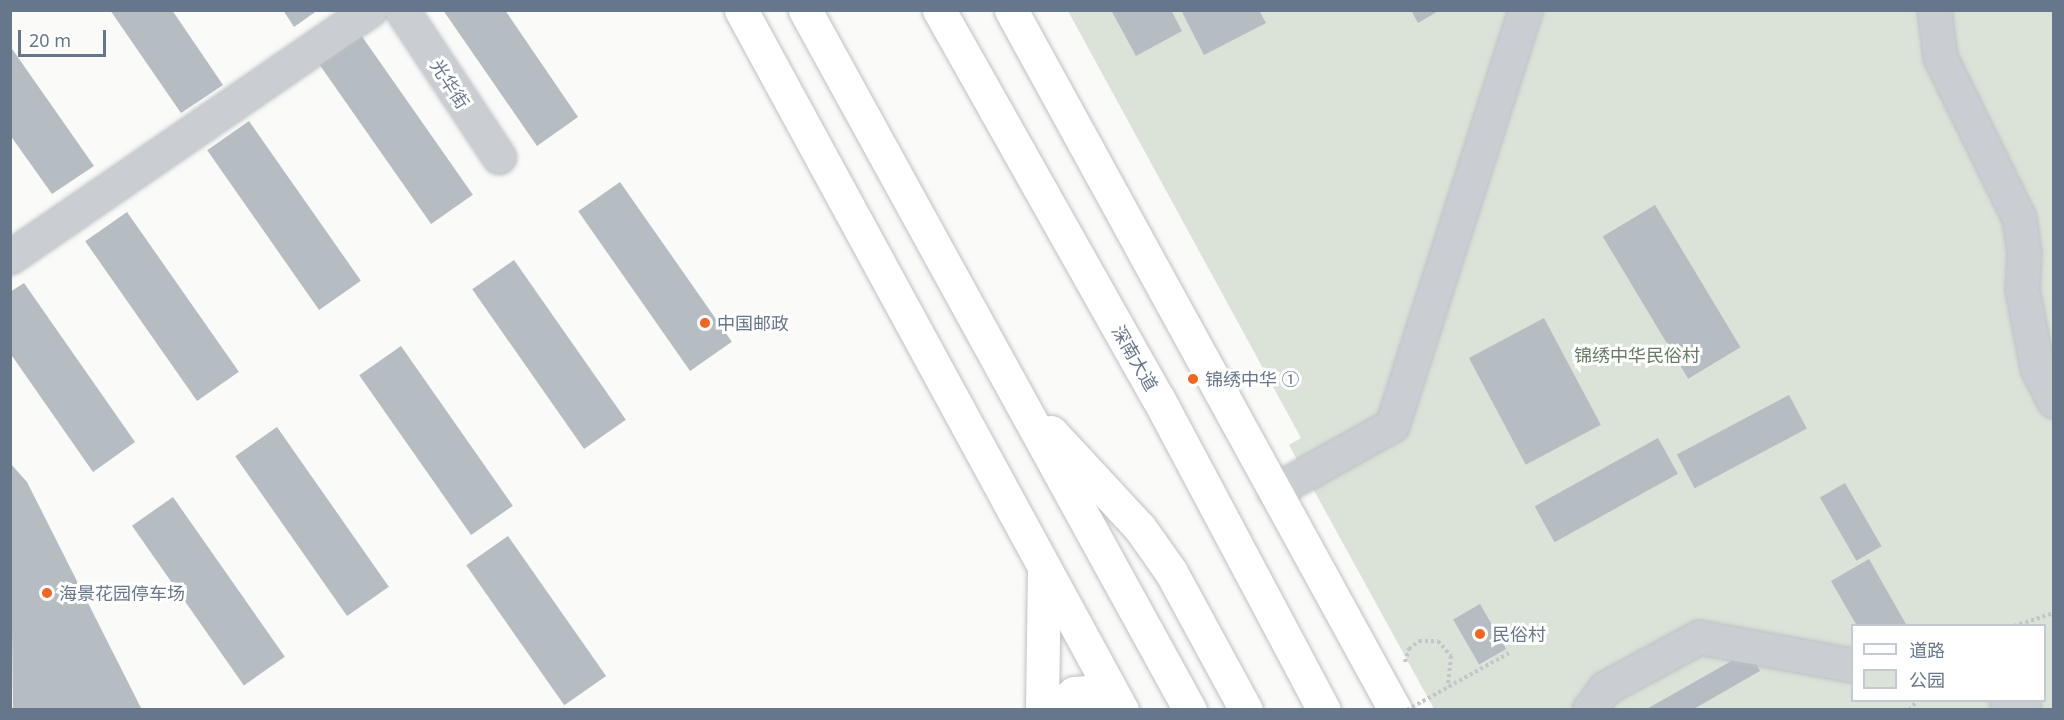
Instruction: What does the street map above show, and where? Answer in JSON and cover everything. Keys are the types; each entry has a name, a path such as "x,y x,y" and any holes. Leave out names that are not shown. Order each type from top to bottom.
{"main road":[{"path":"741,10 1119,705"},
{"path":"805,10 1190,710"},
{"name":"深南大道","path":"939,10 1158,398 1324,710"},
{"path":"1011,10 1395,710"},
{"path":"1017,395 1140,528 1171,572 1246,710"},
{"path":"1042,710 1044,565"},
{"path":"1055,710 1074,693 1088,692 1119,705"}],"street":[{"path":"10,257 370,10"},
{"name":"光华街","path":"402,10 499,157"},
{"path":"1274,491 1392,424 1525,10"},
{"path":"1934,10 1940,57 2019,218 2024,253 2022,290 2037,368 2054,401"},
{"path":"1589,710 1605,688 1699,637 1851,665"}],"path":[{"path":"2021,624 2054,614"},
{"path":"1406,670 1407,653 1413,645 1425,639 1438,641 1451,656 1448,687"},
{"path":"1407,710 1509,653"}],"green space":[{"name":"锦绣中华民俗村","path":"1068,11 2053,11 2053,709 1434,709 1289,445 1301,438"}],"building":[{"path":"110,10 172,10 223,85 181,113"},
{"path":"283,10 318,10 294,27"},
{"path":"443,10 505,10 578,117 537,146"},
{"path":"1111,10 1171,10 1182,31 1136,56"},
{"path":"1181,10 1259,10 1266,23 1204,55"},
{"path":"1411,10 1440,10 1418,23"},
{"path":"361,35 473,195 431,224 319,64"},
{"path":"10,46 94,166 52,194 10,135"},
{"path":"249,121 361,281 319,310 207,150"},
{"path":"620,182 732,342 690,371 578,211"},
{"path":"1655,205 1740,347 1688,379 1603,236"},
{"path":"127,212 239,372 197,401 85,241"},
{"path":"514,260 626,420 584,449 472,289"},
{"path":"24,283 135,442 93,472 10,353 10,292"},
{"path":"1544,318 1601,425 1526,465 1469,358"},
{"path":"401,346 513,506 471,535 359,375"},
{"path":"1789,395 1807,429 1695,488 1677,455"},
{"path":"277,427 389,587 347,616 235,456"},
{"path":"1658,438 1678,474 1555,542 1535,506"},
{"name":"海景花园停车场","path":"10,463 27,482 142,710 13,710"},
{"path":"1845,483 1882,546 1856,561 1820,498"},
{"path":"173,497 285,657 244,685 132,526"},
{"path":"508,536 606,676 564,705 466,565"},
{"path":"1869,559 1906,624 1856,624 1831,581"},
{"name":"民俗村","path":"1480,604 1506,649 1479,665 1453,620"},
{"path":"1749,651 1760,671 1692,710 1645,710"}],"place":[{"name":"中国邮政","path":"705,323"},
{"name":"锦绣中华 ①","path":"1193,379"},
{"name":"海景花园停车场","path":"47,593"},
{"name":"民俗村","path":"1480,634"}]}
